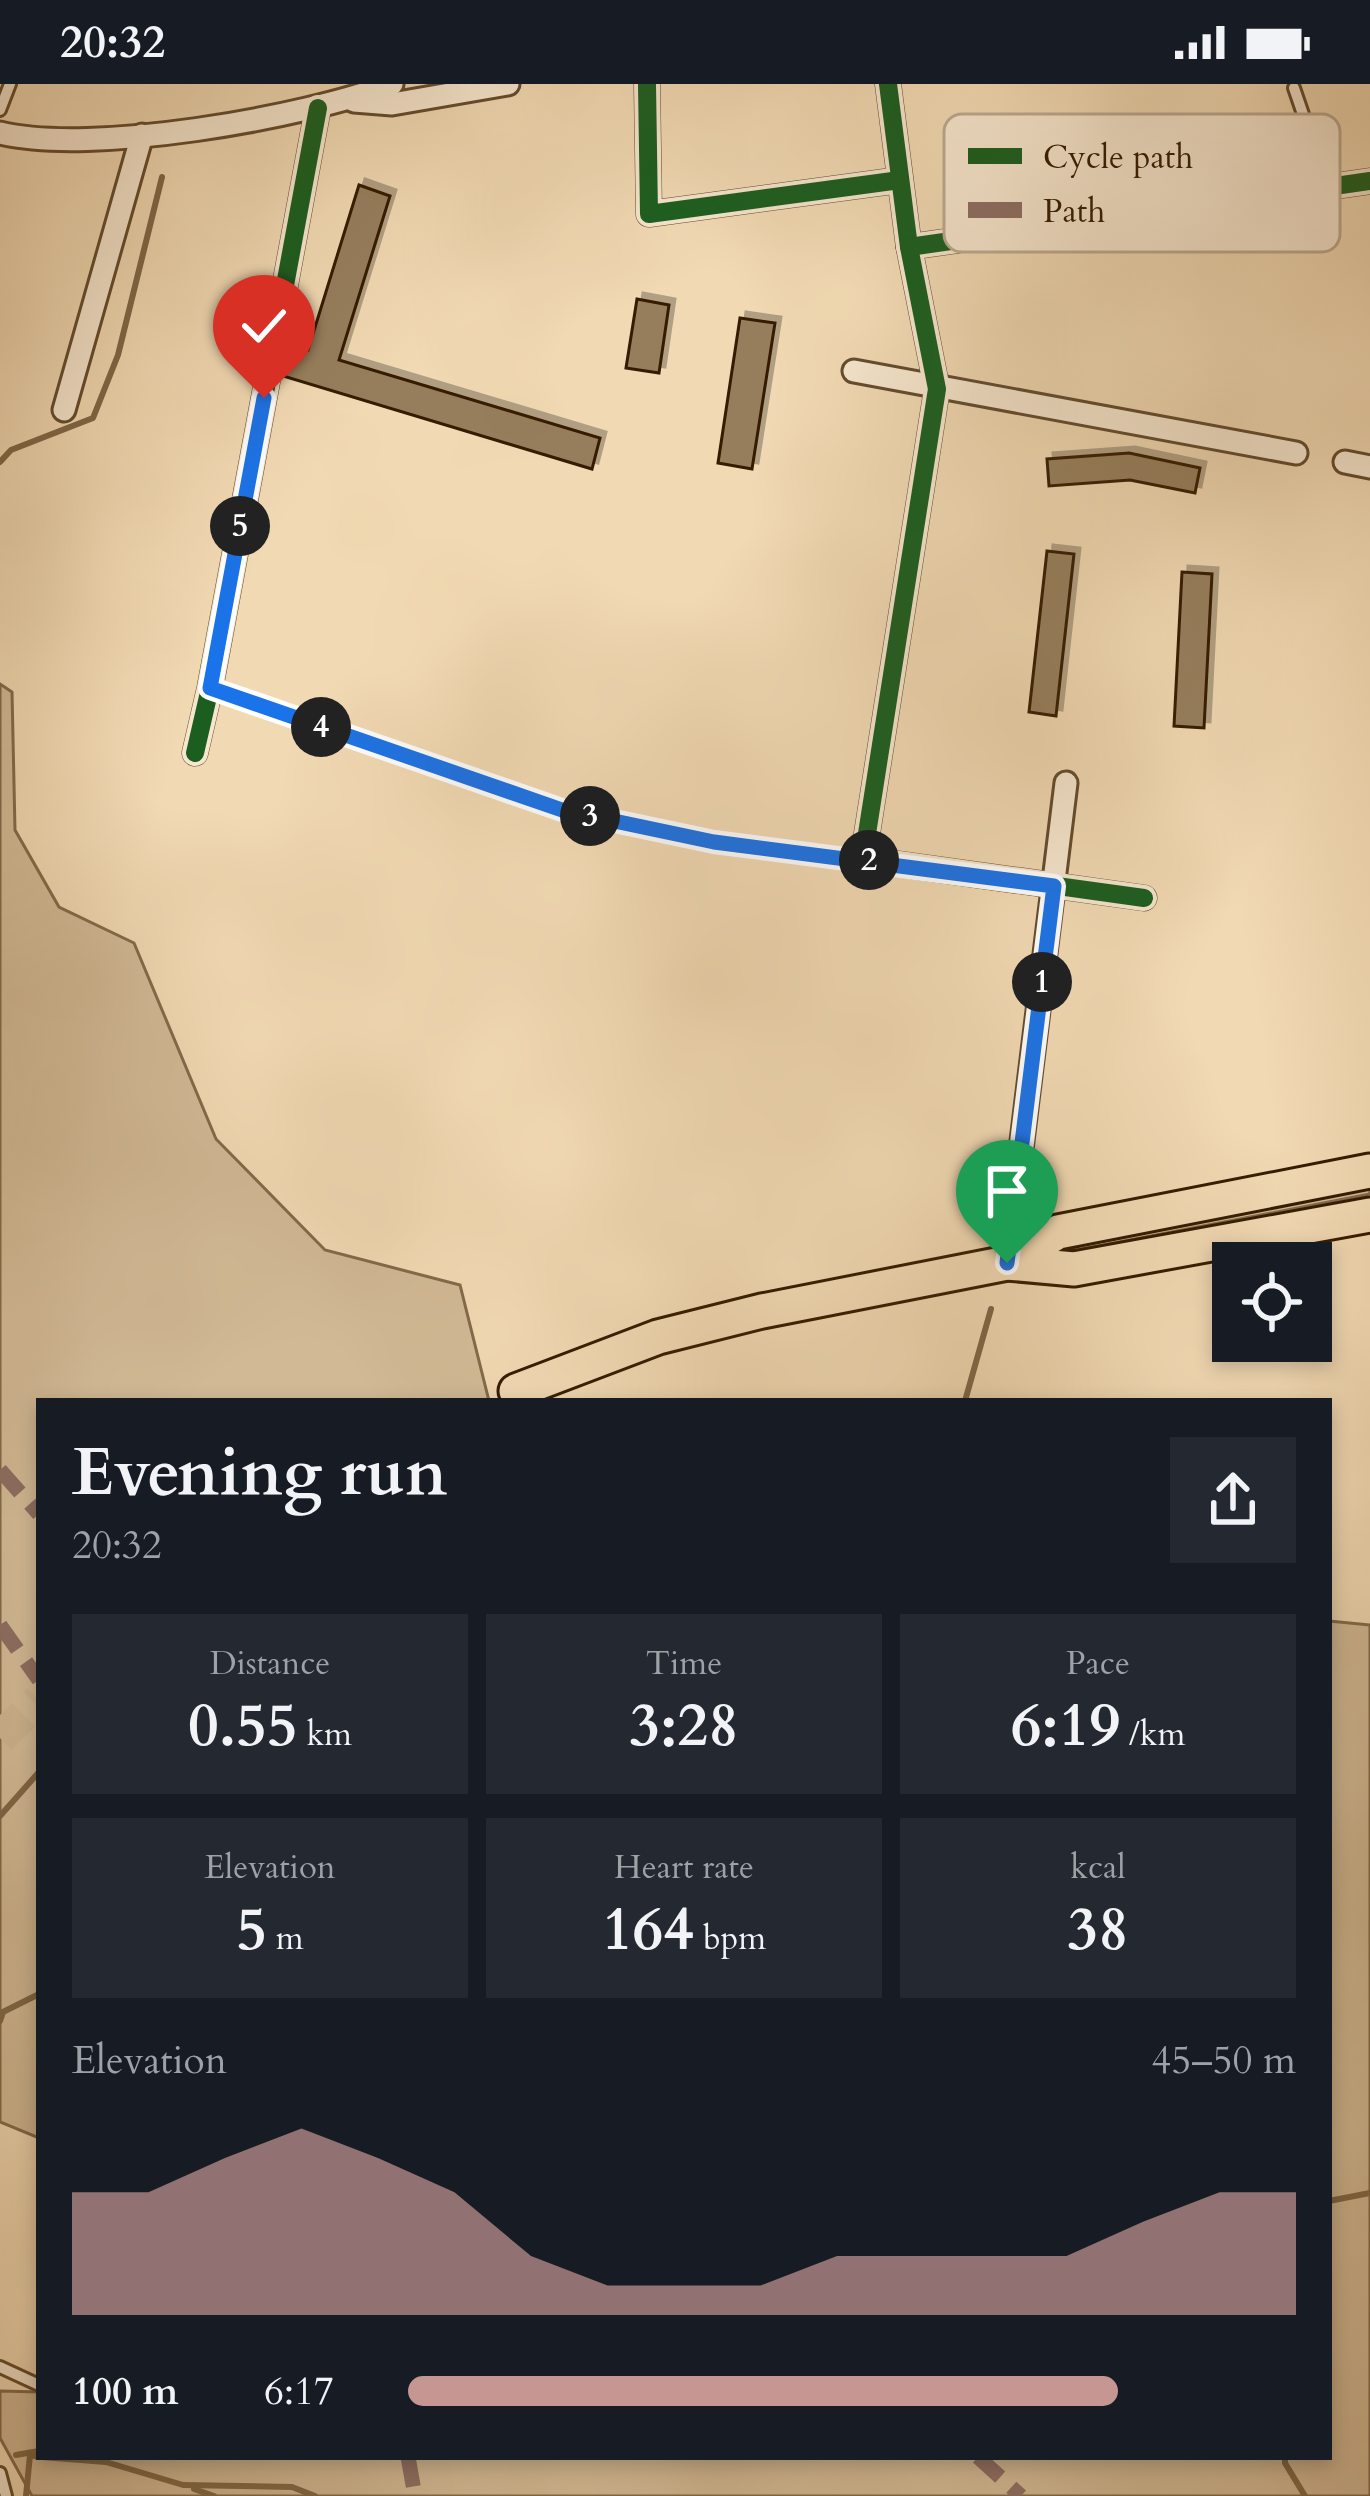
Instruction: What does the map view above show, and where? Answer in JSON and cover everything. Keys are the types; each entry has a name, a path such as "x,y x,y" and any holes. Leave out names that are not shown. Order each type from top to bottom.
{"main road":[{"path":"1007,1263 1058,1232 1370,1171"},
{"path":"516,1391 658,1337 762,1312 1007,1263 1074,1269 1370,1215"}],"street":[{"path":"0,133 29,140 142,135 318,108 392,84"},
{"path":"347,101 392,104 508,84"},
{"path":"646,84 649,214 900,180"},
{"path":"888,84 909,248 937,389 863,859 1144,898"},
{"path":"195,753 318,108"},
{"path":"64,410 142,135"},
{"path":"1340,185 1370,181"},
{"path":"909,248 944,243"},
{"path":"854,371 1296,453"},
{"path":"1345,462 1370,467"},
{"path":"1007,1263 1066,783"}],"lane":[{"path":"0,110 10,84"},
{"path":"1294,88 1303,114"},
{"path":"210,688 562,810 714,842 863,859"},
{"path":"0,2367 36,2384"}],"shaded area":[{"path":"0,684 12,692 15,830 59,907 134,943 216,1139 325,1250 460,1285 488,1398 36,1398 36,2137 0,2122"},
{"path":"1370,1181 1370,1194 1062,1253 1126,1227"},
{"path":"1332,1621 1370,1625 1370,2496 32,2496 0,2438 0,2391 36,2392 36,2460 1332,2460"}],"building":[{"path":"359,185 390,196 339,360 600,438 592,469 283,376 289,345 308,350"},
{"path":"637,299 669,305 659,373 626,368"},
{"path":"740,318 775,323 752,469 718,463"},
{"path":"1129,453 1200,468 1195,493 1130,480 1049,486 1047,459"},
{"path":"1047,551 1074,554 1056,716 1029,712"},
{"path":"1182,572 1212,574 1204,728 1174,726"}],"waterway":[{"path":"0,462 11,450 93,418 118,355 162,177"},
{"path":"966,1398 991,1309"},
{"path":"0,1816 36,1775"},
{"path":"0,2021 3,2012 36,1996"},
{"path":"1332,2200 1370,2193"},
{"path":"16,2455 36,2452"},
{"path":"26,2496 30,2455 36,2456"},
{"path":"80,2460 106,2462 183,2485 292,2487 315,2496"},
{"path":"1285,2460 1305,2496"},
{"path":"194,2489 214,2496"}],"tunnel":[{"path":"0,1738 36,1703"}],"marked path":[{"path":"0,1470 36,1511"},
{"path":"0,1625 36,1676"},
{"path":"409,2460 415,2496"},
{"path":"981,2460 1021,2496"}],"cycle path":[{"path":"647,84 649,214 900,180"},
{"path":"888,84 909,247 937,389 863,859 1144,898"},
{"path":"195,753 318,108"},
{"path":"1340,185 1370,181"},
{"path":"909,247 944,242"}],"route":[{"path":"264,398 210,688 562,810 714,842 1054,886 1007,1263"}]}
